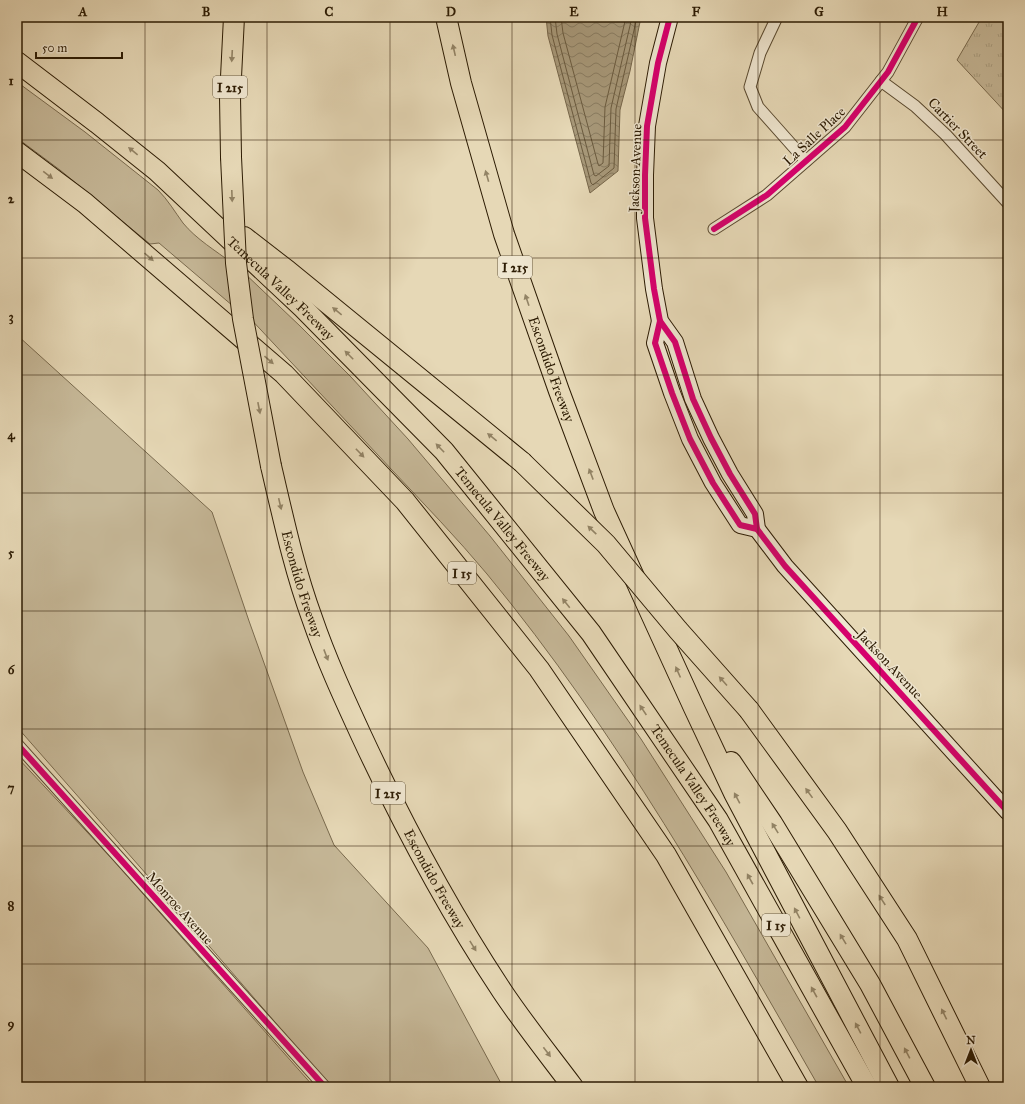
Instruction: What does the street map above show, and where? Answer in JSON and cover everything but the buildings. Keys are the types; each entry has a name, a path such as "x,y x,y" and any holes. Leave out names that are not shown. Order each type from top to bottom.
{"highway":[{"name":"Escondido Freeway","path":"234,17 230,97 231,157 236,263 243,319 271,466 297,570 311,618 333,673 380,777 407,831 471,942 503,992 573,1087"},
{"name":"Escondido Freeway","path":"446,17 461,83 504,234 556,383 604,511 694,708"},
{"name":"Temecula Valley Freeway","path":"17,62 158,171 303,308 444,451 591,633 718,820 867,1087"},
{"name":"I 15","path":"17,152 85,203 284,374 405,501 539,669 666,855 798,1087"},
{"path":"158,171 288,271 522,462 606,544 678,630 749,710 837,831 907,939 980,1087"},
{"path":"694,708 734,793 890,1087"},
{"path":"694,708 789,850 870,984 925,1087"}],"main road":[{"name":"Jackson Avenue","path":"670,17 658,63 647,126 645,218 660,321 655,343 690,440 713,483 740,525 757,529"},
{"name":"Jackson Avenue","path":"660,321 675,342 693,399 710,438 755,514 757,529 785,566 1008,812"},
{"path":"664,371 678,384 684,402 713,464 720,471 730,474"}],"street":[{"path":"777,17 760,53 750,87 758,107 806,161"},
{"name":"La Salle Place","path":"714,229 767,195 845,126 888,72 918,17"},
{"name":"Cartier Street","path":"881,82 915,106 946,135 1008,203"},
{"name":"Monroe Avenue","path":"17,744 325,1087"}],"green space":[{"path":"982,17 1008,17 1008,115 957,60"},
{"path":"17,82 85,132 158,190 188,229 232,263 240,312 159,243 150,244 60,170 17,138"},
{"path":"240,269 351,377 408,439 490,536 569,636 641,739 726,872 849,1087 819,1087 704,888 623,759 580,696 535,634 476,561 246,314"},
{"path":"17,335 212,512 303,772 334,845 428,948 503,1087 331,1087 17,727"},
{"path":"17,757 114,861 314,1087 17,1087"}],"water":[{"path":"546,17 641,17 620,110 618,171 590,193 548,36"}],"cycle path":[{"path":"670,17 658,63 647,126 645,218 654,289 660,321 675,342 693,399 730,474 755,514 757,529 785,566 1008,812"},
{"path":"714,229 767,195 845,127 888,72 918,17"},
{"path":"660,321 655,343 690,439 713,483 740,525 757,529"},
{"path":"17,744 325,1087"}]}
